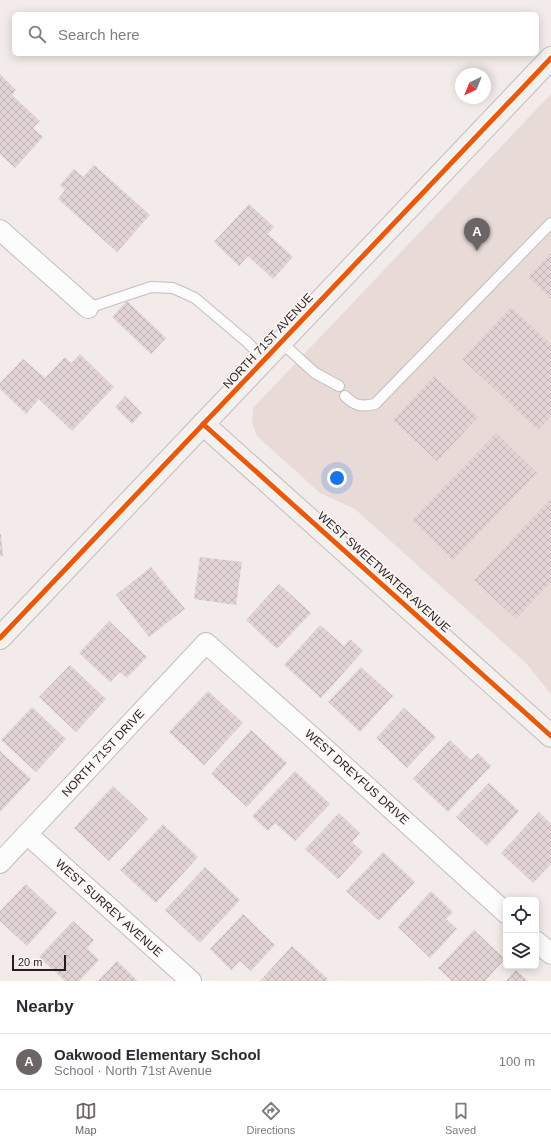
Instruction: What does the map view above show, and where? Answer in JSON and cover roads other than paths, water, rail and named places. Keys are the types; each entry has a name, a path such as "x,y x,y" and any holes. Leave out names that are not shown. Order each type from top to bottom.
{"street":[{"name":"NORTH 71ST AVENUE","path":"0,638 551,58"},
{"path":"0,230 88,308"},
{"name":"WEST SWEETWATER AVENUE","path":"203,424 551,736"},
{"name":"NORTH 71ST DRIVE","path":"0,864 206,643"},
{"name":"WEST DREYFUS DRIVE","path":"206,643 318,742 503,910"},
{"name":"WEST SURREY AVENUE","path":"28,834 191,981"},
{"path":"539,944 551,954"}],"lane":[{"path":"345,396 352,403 364,407 375,404 551,223"},
{"path":"88,308 151,287 173,288 195,298 247,342 264,359"},
{"path":"281,342 315,373 339,386"}],"place":[{"name":"Oakwood Elementary School","path":"477,251"}]}
